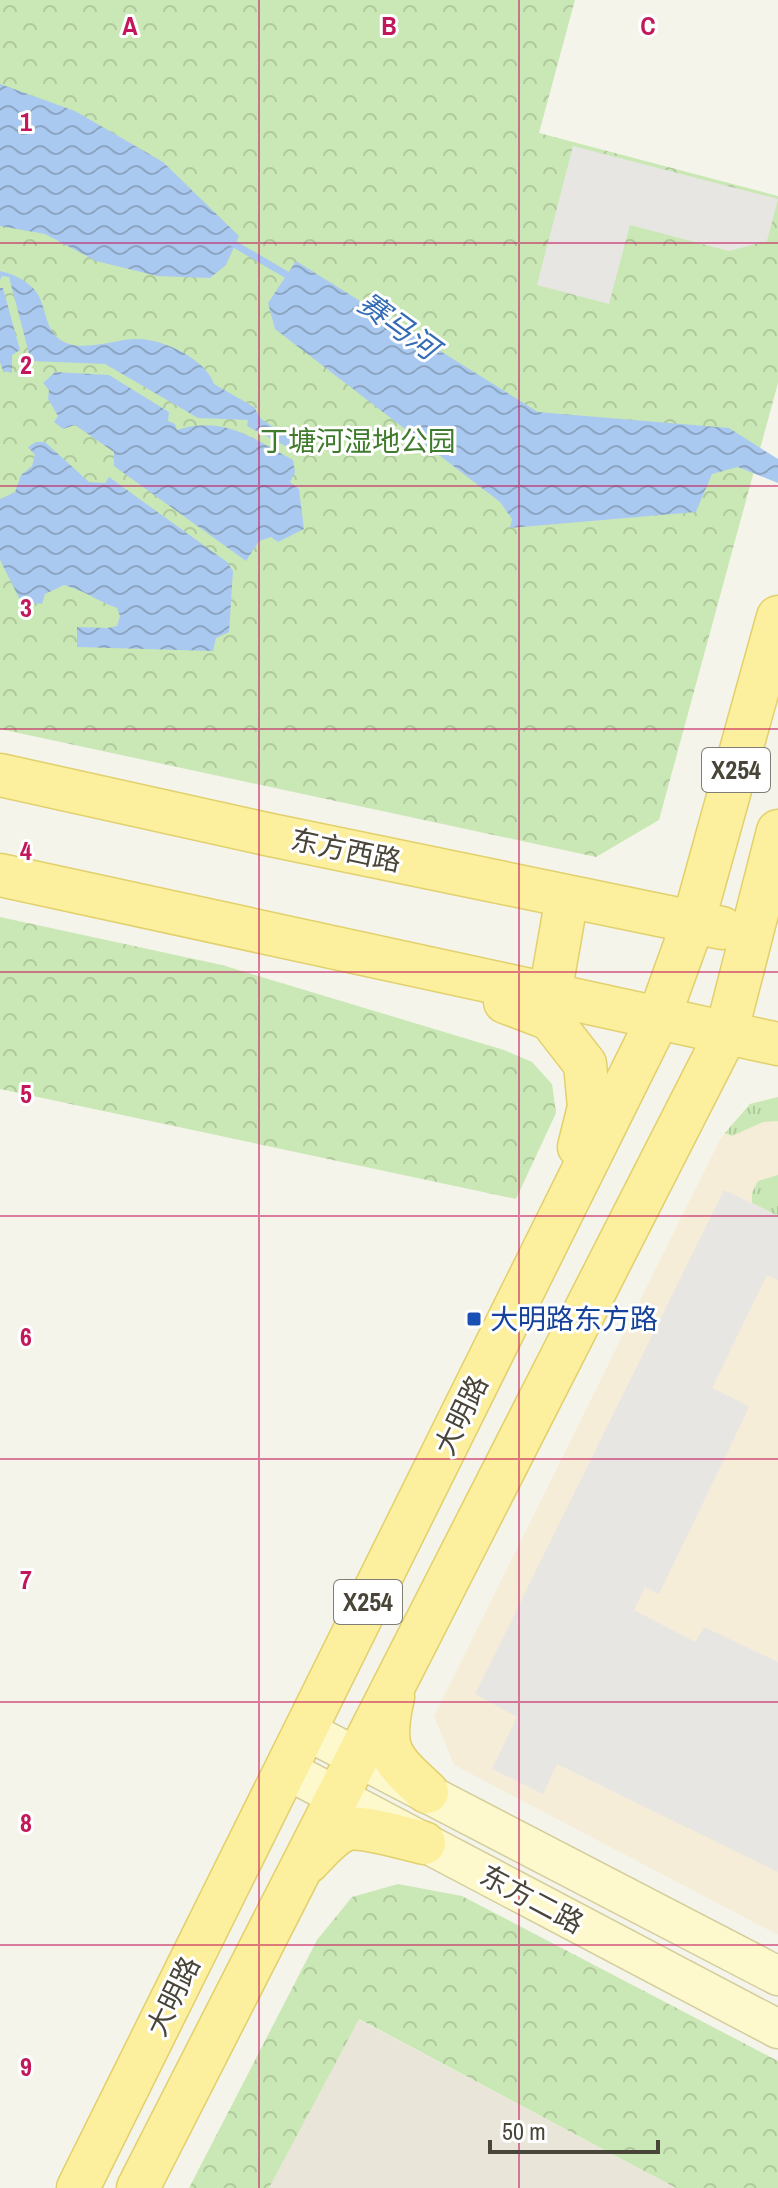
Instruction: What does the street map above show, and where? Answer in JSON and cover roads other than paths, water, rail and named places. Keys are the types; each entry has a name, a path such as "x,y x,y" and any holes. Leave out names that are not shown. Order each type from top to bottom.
{"main road":[{"name":"大明路","path":"78,2188 659,1017 693,923 778,617"},
{"name":"东方西路","path":"0,775 567,897 765,936"},
{"name":"大明路","path":"138,2188 726,1034 765,936 778,831"},
{"path":"0,875 778,1044"},
{"path":"550,994 567,897"},
{"path":"403,963 550,1019 585,1064 589,1107 564,1207"},
{"path":"396,1680 386,1727 389,1749 399,1766 427,1792"},
{"name":"东方二路","path":"305,1730 778,1976"},
{"name":"东方二路","path":"285,1769 778,2029"},
{"path":"299,1871 327,1843 348,1829 424,1843"}],"water":[{"path":"0,84 75,111 163,162 239,236 226,265 210,278 157,276 96,261 45,234 0,226"},
{"path":"296,261 538,412 729,428 778,459 778,483 738,467 712,474 696,512 510,528 512,519 500,502 275,329 268,303"},
{"path":"0,271 34,289 51,329 61,340 86,346 137,339 171,346 203,367 214,384 254,407 261,419 297,442 297,452 247,426 248,420 198,418 105,364 31,361 9,277 2,276 0,280"},
{"path":"0,288 3,288 20,350 12,355 12,373 3,371 0,362"},
{"path":"55,372 109,375 169,412 168,421 175,424 177,430 209,425 224,427 252,437 293,460 295,472 290,482 299,489 304,529 278,542 271,537 259,541 246,561 114,466 114,452 75,425 63,429 54,422 58,416 48,399 49,390 43,383"},
{"path":"36,442 45,442 89,482 105,483 109,477 227,562 233,571 229,632 216,638 213,651 77,647 77,627 117,626 120,616 117,608 64,585 45,594 42,604 21,602 0,560 0,499 15,492 21,475 32,466 35,455 28,447"}],"waterway":[{"name":"赛马河","path":"229,241 294,279"}],"place":[{"name":"大明路东方路","path":"474,1319"}],"park label":[{"name":"丁塘河湿地公园","path":"358,441"}]}
